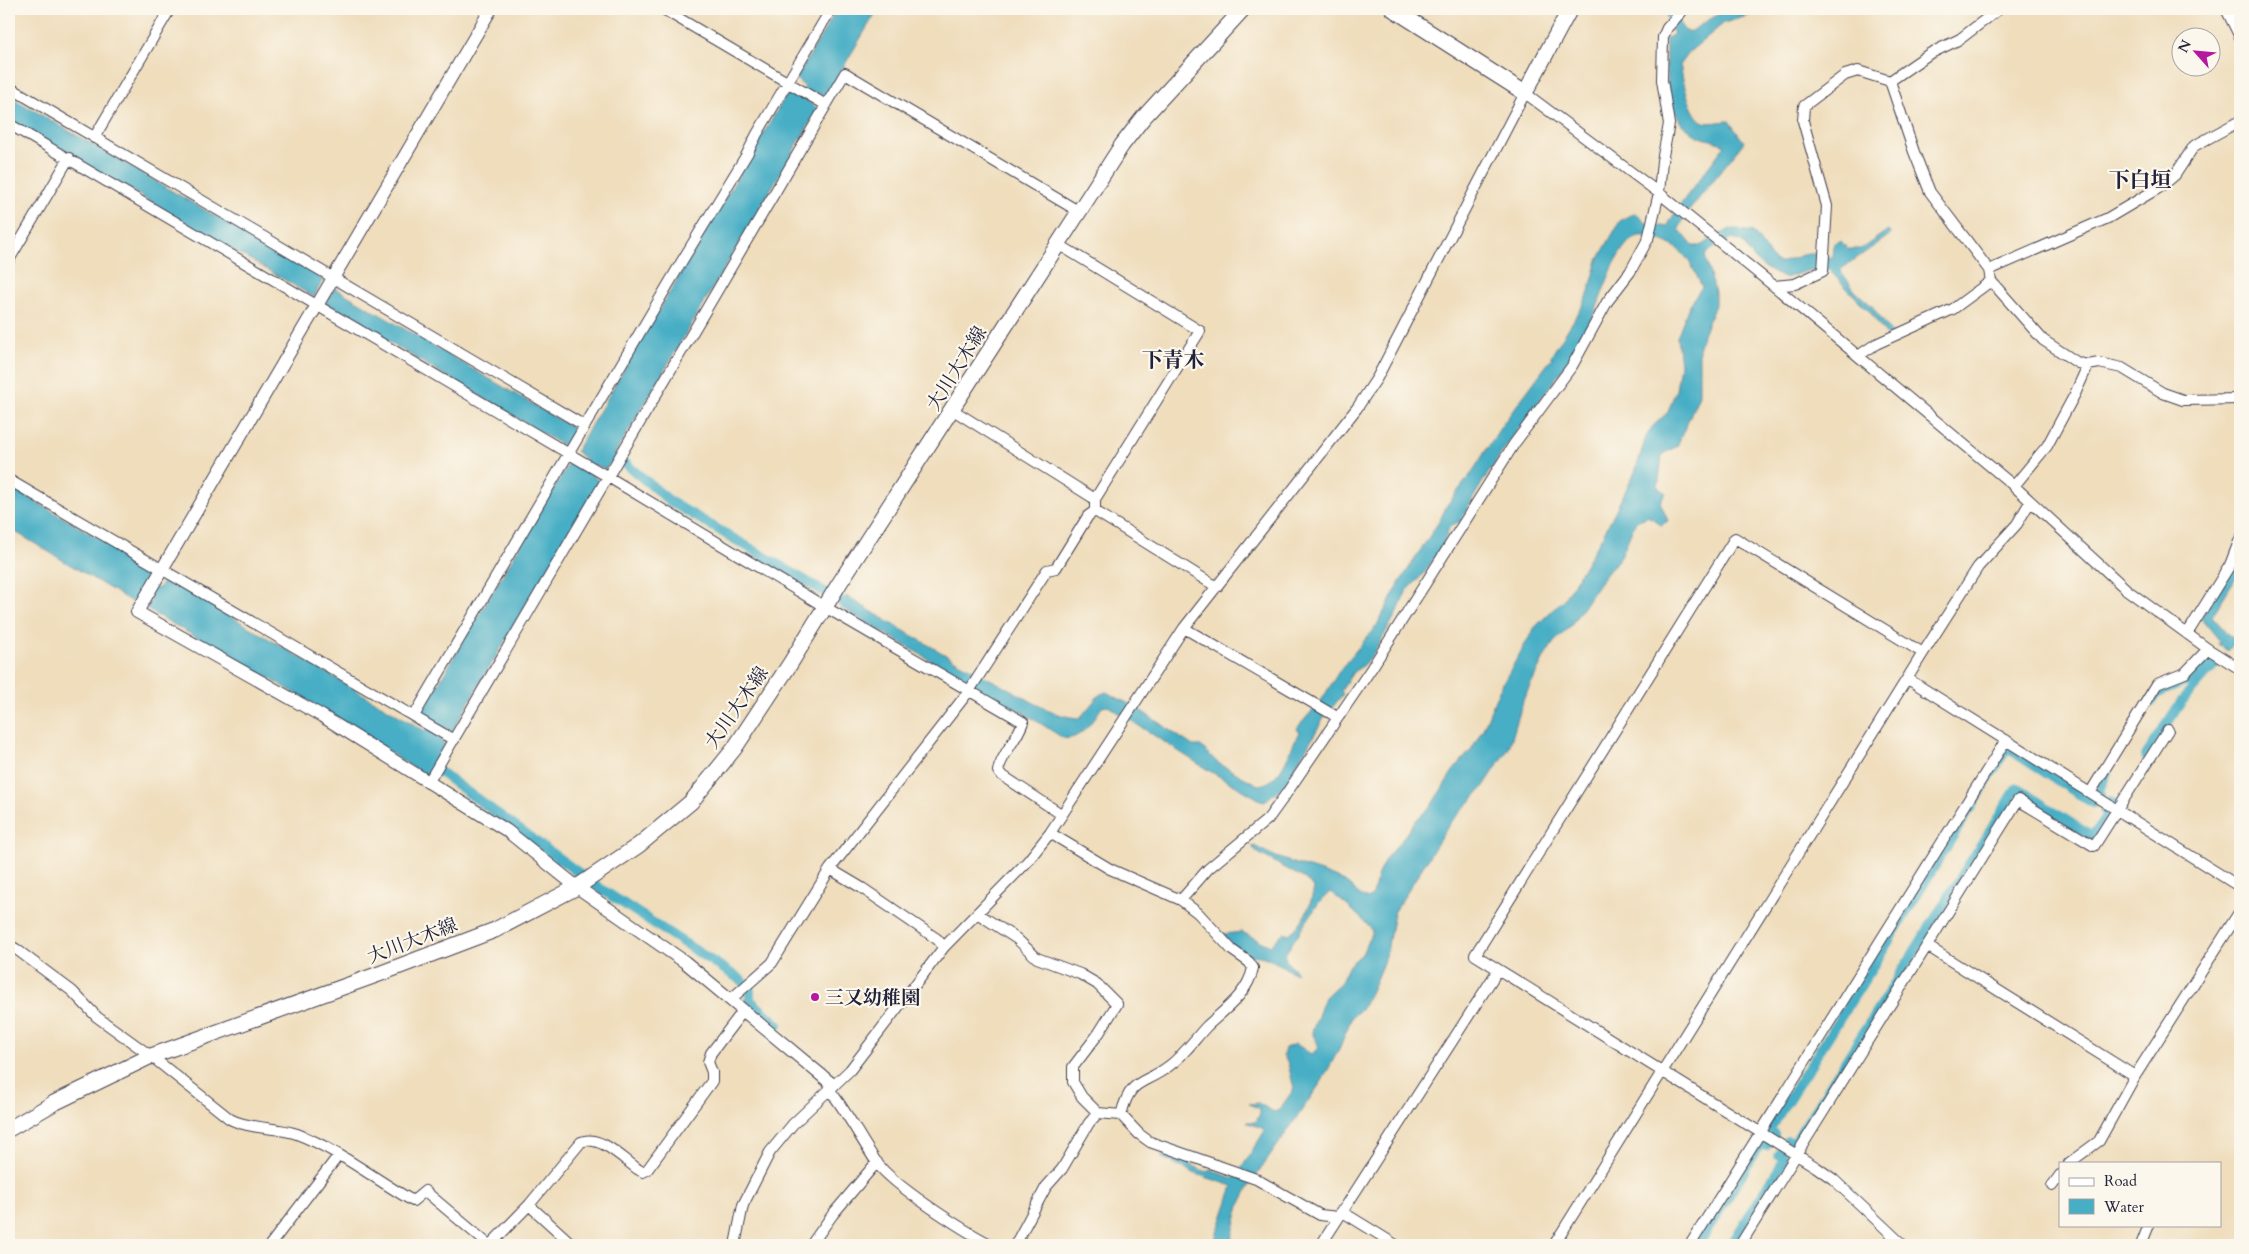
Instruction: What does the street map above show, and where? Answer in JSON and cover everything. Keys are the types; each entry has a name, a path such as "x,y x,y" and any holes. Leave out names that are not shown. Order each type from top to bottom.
{"main road":[{"name":"大川大木線","path":"9,1129 54,1103 152,1056 353,984 495,930 579,885 639,845 691,802 734,749 953,410 1078,211 1143,118 1244,9"},
{"path":"1393,9 1526,93 1570,9"}],"street":[{"path":"94,138 170,9"},
{"path":"491,9 138,612 322,716 506,830 685,962 731,999 831,1087 877,1162 898,1183 992,1245"},
{"path":"663,9 826,104"},
{"path":"416,718 570,455 583,429 790,83 830,9"},
{"path":"1181,900 1208,869 1268,819 1335,716 1419,594 1514,444 1572,366 1596,320 1630,272 1648,239 1659,193 1662,160 1669,124 1662,80 1663,37 1667,28 1684,9"},
{"path":"1890,81 1929,54 1960,39 1999,9"},
{"path":"2226,9 2240,37"},
{"path":"1774,286 1795,284 1823,271 1827,206 1803,121 1804,106 1845,75 1858,71 1890,81"},
{"path":"429,781 441,762 451,738 845,74 1078,211"},
{"path":"1890,81 1930,192 1989,270 1991,281 2043,340 2078,363 2088,365 2099,363 2122,368 2163,393 2183,400 2240,399 2240,393"},
{"path":"9,88 333,277 583,429"},
{"path":"735,1245 743,1205 770,1152 793,1124 850,1070 944,947 1027,862 1050,832 1184,628 1357,408 1377,378 1526,93 1676,206 1774,286 2014,486 2127,590 2240,670"},
{"path":"1989,270 2108,218 2147,195 2175,175 2194,146 2240,121"},
{"path":"9,124 825,607 1023,722 1018,736 1000,761 998,771 1062,814"},
{"path":"9,260 69,158"},
{"path":"1058,244 1200,331 1094,499 1095,511"},
{"path":"1858,356 1876,344 1954,309 1991,281"},
{"path":"2014,486 2047,446 2088,365"},
{"path":"953,410 1094,499"},
{"path":"9,480 160,572 451,738"},
{"path":"1554,1245 1923,653 1978,568 2017,524 2030,502"},
{"path":"1095,511 1217,587"},
{"path":"731,999 772,963 830,868 970,690 1046,570 1056,568 1088,516 1095,511"},
{"path":"1903,1245 1833,1179 1475,955 1735,538 1923,653"},
{"path":"2187,634 2230,565 2240,539"},
{"path":"1184,628 1335,716"},
{"path":"2093,795 2157,684 2185,673 2208,649"},
{"path":"1908,679 2093,795 2114,811 2239,882"},
{"path":"1740,1245 2018,800 2094,846 2114,811 2168,730"},
{"path":"1690,1245 1765,1136 2006,740"},
{"path":"1050,832 1104,866 1181,900 1198,913 1232,950 1249,962 1253,968 1252,977 1240,995 1183,1054 1169,1066 1133,1086 1124,1102 1121,1115"},
{"path":"830,868 937,939 944,947"},
{"path":"2072,1162 2099,1141 2135,1076 2240,911"},
{"path":"977,913 1017,939 1037,958 1080,974 1097,984 1117,1004 1099,1033 1073,1067 1073,1082 1082,1096 1098,1113 1121,1115 1139,1134 1150,1142 1256,1179 1320,1215 1340,1214 1396,1245"},
{"path":"9,946 16,949 72,991 97,1017 152,1056 238,1124 296,1133 413,1201 424,1191 490,1245 529,1205 581,1142 588,1139 597,1141 638,1170 643,1172 647,1170 712,1081 712,1072 708,1062 711,1053 743,1011"},
{"path":"1928,946 2135,1076"},
{"path":"1321,1245 1498,970"},
{"path":"1015,1245 1046,1187 1062,1169 1089,1123 1098,1113"},
{"path":"270,1245 338,1156"},
{"path":"811,1245 833,1214 877,1162"},
{"path":"2052,1186 2059,1176"},
{"path":"529,1205 573,1245"},
{"path":"2141,1245 2149,1226"}],"water":[{"path":"837,9 878,9 826,96 814,92 808,101 818,109 606,469 595,465 590,473 599,481 452,731 440,726 435,735 445,744 428,774 423,774 377,743 290,690 148,610 147,607 152,598 142,591 132,602 9,528 9,486 151,569 153,572 147,583 158,589 166,578 425,731 432,722 421,713 569,463 581,469 586,460 576,451 788,92 799,96 805,87 796,79"},
{"path":"1665,9 1672,9 1673,14 1684,30 1689,32 1727,9 1771,9 1724,23 1688,53 1680,64 1691,105 1699,119 1707,123 1729,121 1744,142 1684,217 1679,229 1693,246 1700,246 1730,229 1753,232 1774,261 1780,263 1808,253 1819,253 1820,258 1833,257 1834,243 1841,241 1848,249 1861,249 1888,230 1891,234 1840,270 1855,291 1872,306 1892,334 1887,336 1870,312 1829,270 1810,270 1785,278 1771,272 1755,260 1743,243 1732,239 1717,245 1705,256 1715,292 1715,305 1699,345 1699,395 1677,446 1662,455 1658,488 1666,493 1660,502 1668,521 1661,525 1649,516 1636,521 1621,556 1599,583 1569,628 1554,642 1545,656 1524,698 1509,748 1482,789 1450,823 1394,913 1386,956 1371,991 1362,1008 1352,1017 1339,1049 1322,1081 1250,1185 1240,1205 1230,1245 1213,1245 1233,1186 1196,1174 1161,1157 1165,1151 1189,1160 1189,1164 1206,1172 1210,1169 1232,1178 1236,1177 1264,1132 1264,1129 1246,1122 1256,1122 1260,1114 1260,1109 1249,1104 1258,1103 1274,1112 1279,1110 1294,1089 1288,1063 1283,1056 1285,1048 1296,1044 1311,1054 1319,1048 1312,1032 1325,997 1341,982 1349,965 1362,954 1372,931 1352,910 1330,892 1318,904 1285,954 1286,961 1297,972 1294,973 1261,956 1249,956 1238,949 1228,941 1224,934 1242,932 1270,946 1283,933 1289,934 1294,930 1303,919 1309,907 1314,887 1305,879 1258,853 1252,847 1254,846 1278,858 1336,878 1368,899 1373,895 1378,874 1386,858 1414,822 1431,806 1453,771 1471,750 1484,727 1499,690 1535,627 1564,599 1603,535 1635,472 1646,437 1652,427 1668,412 1676,390 1680,365 1677,337 1689,306 1702,287 1690,263 1675,247 1658,239 1641,236 1628,243 1615,263 1594,314 1571,358 1497,460 1460,522 1455,523 1449,528 1442,547 1424,573 1406,592 1399,609 1375,651 1364,665 1353,672 1341,691 1343,694 1324,718 1285,784 1264,802 1208,770 1108,706 1102,707 1081,733 1075,737 1063,738 1029,716 840,607 846,596 970,669 1045,709 1062,715 1080,718 1099,695 1106,692 1137,708 1193,746 1201,746 1218,763 1258,785 1273,779 1288,757 1299,732 1297,728 1321,701 1340,670 1377,625 1400,582 1440,520 1447,505 1471,474 1502,425 1552,358 1551,356 1588,295 1598,260 1620,221 1635,213 1646,223 1667,227 1677,209 1725,145 1696,135 1685,127 1672,105 1667,78 1666,39 1674,34"},
{"path":"9,96 323,279 314,297 9,119"},
{"path":"335,288 573,428 575,433 566,446 562,445 325,304"},
{"path":"2240,549 2240,571 2212,616 2235,642 2228,651 2218,644 2220,641 2201,618"}],"waterway":[{"path":"610,458 626,464 671,502 854,609"},
{"path":"2146,756 2181,702 2219,660 2211,654 2189,680 2156,694 2150,703"},
{"path":"1698,1245 1761,1143 1766,1146 1774,1134 1769,1130 1872,968 2007,748 2093,803 2101,795 2098,793 2107,773"},
{"path":"429,764 601,889 741,980 750,990 750,1000 778,1025"},
{"path":"1731,1245 1785,1159 1779,1155 1787,1141 1793,1145 2017,788 2092,837 2110,813 2105,811 2110,802 2113,803"}],"place":[{"name":"三又幼稚園","path":"815,997"}],"district":[{"name":"下白垣","path":"2140,180"},
{"name":"下青木","path":"1173,360"}]}
